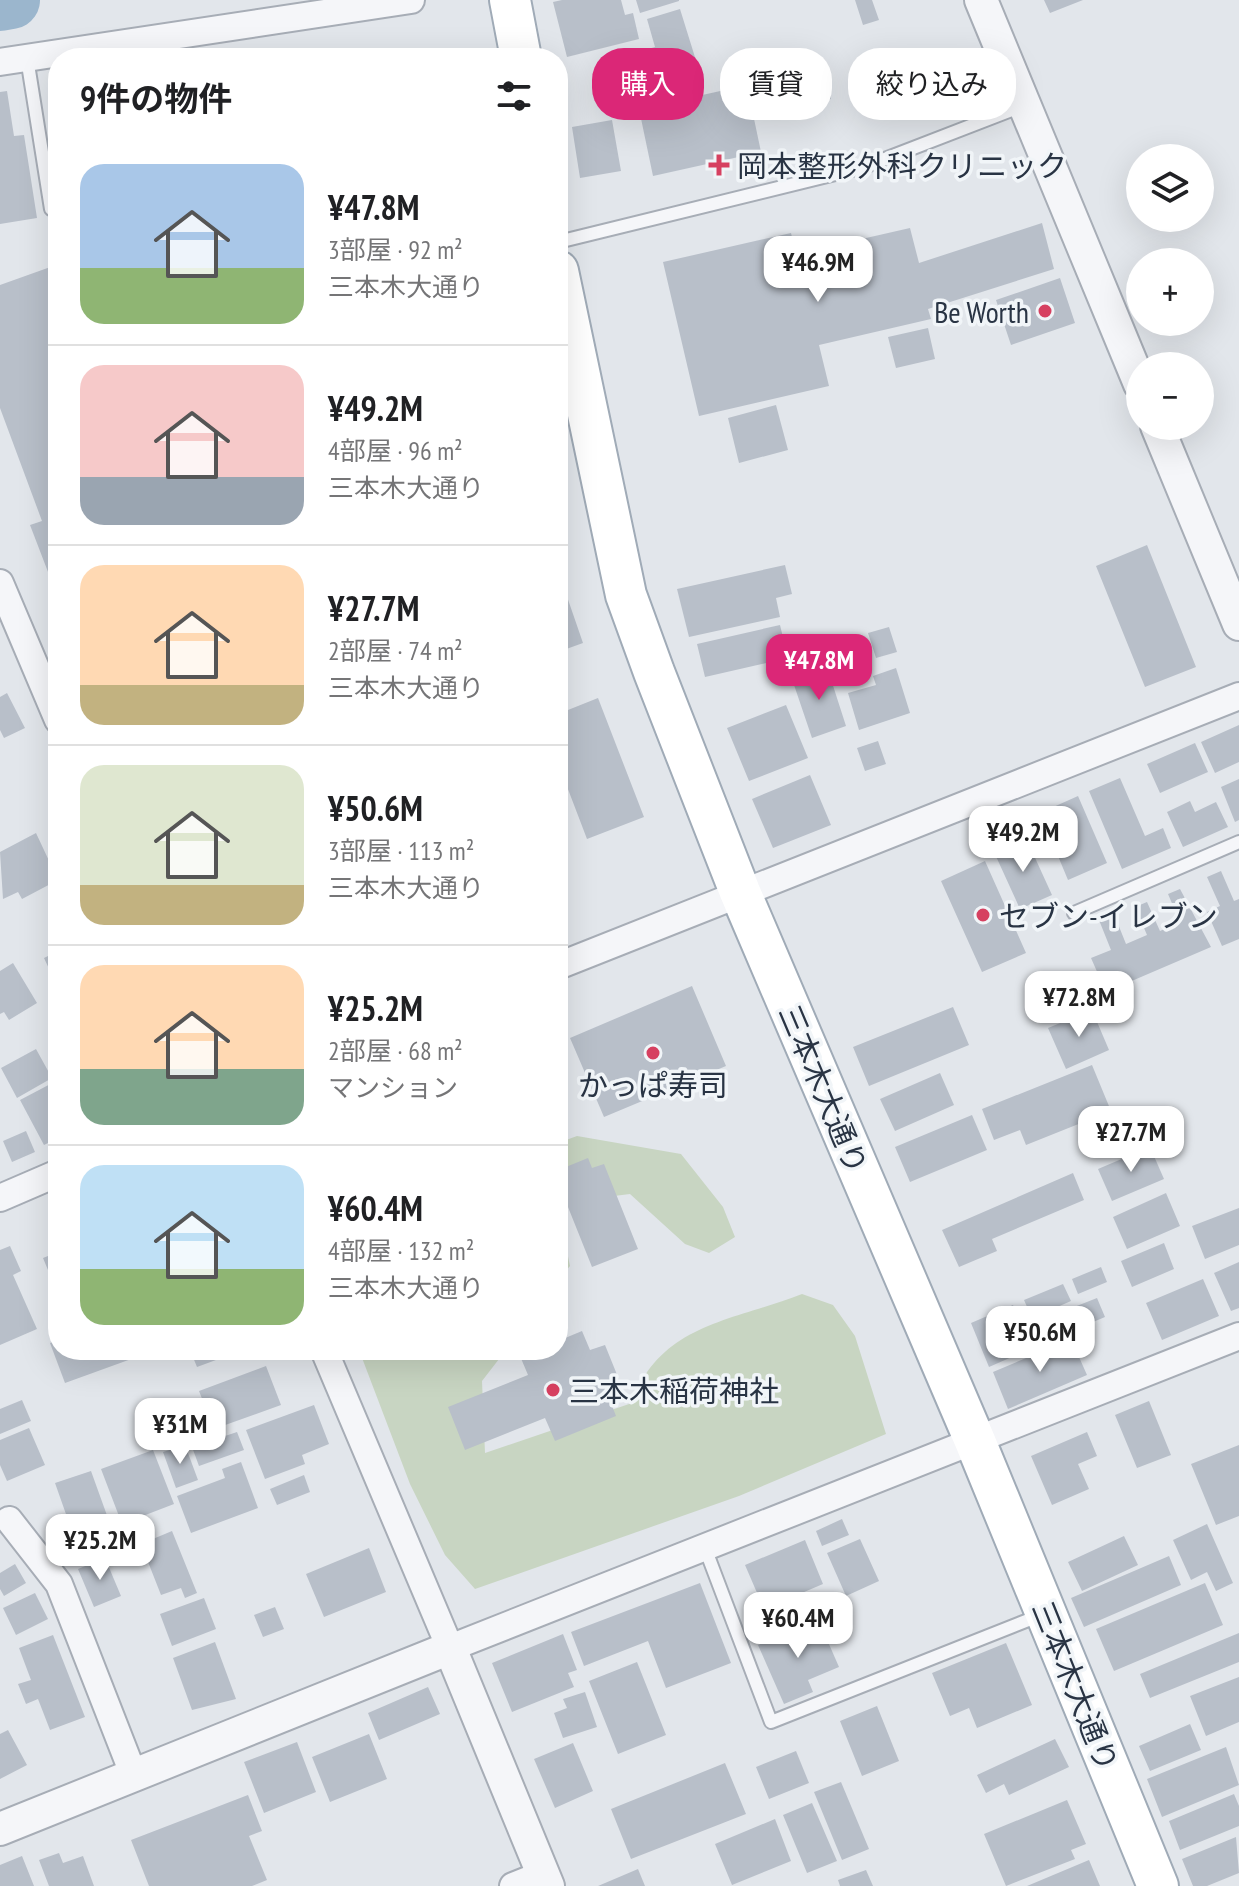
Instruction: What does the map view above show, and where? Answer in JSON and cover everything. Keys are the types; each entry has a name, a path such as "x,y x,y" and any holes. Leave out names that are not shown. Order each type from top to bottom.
{"main road":[{"path":"510,0 519,48"},
{"name":"三本木大通り","path":"568,319 626,595 740,892 975,1441 1158,1886"}],"street":[{"path":"93,48 411,0"},
{"path":"981,0 1127,352"},
{"path":"0,62 48,55"},
{"path":"1163,440 1239,624"},
{"path":"0,583 48,696"},
{"path":"568,962 1239,696"},
{"path":"0,1198 48,1177"},
{"path":"0,1829 1239,1336"},
{"path":"328,1360 546,1880 513,1886"},
{"path":"9,1520 59,1584 134,1776"}],"lane":[{"path":"27,58 48,190"},
{"path":"568,240 864,167 1024,105"},
{"path":"1074,913 1239,842"},
{"path":"705,1548 771,1722 1046,1613"}],"green space":[{"path":"577,1136 681,1154 723,1207 735,1237 709,1253 685,1244 630,1194 568,1202 568,1139"},
{"path":"802,1294 833,1305 855,1336 886,1434 739,1496 475,1589 445,1555 410,1484 363,1360 498,1360 482,1381 485,1453 632,1403 644,1377 660,1356 680,1341 725,1320"}],"building":[{"path":"621,0 625,15 633,13 639,39 592,48 592,51 568,57 568,48 565,48 553,2"},
{"path":"636,0 679,0 679,1 640,13"},
{"path":"855,0 872,0 879,20 863,25"},
{"path":"1044,0 1083,0 1050,13"},
{"path":"680,9 692,48 652,48 655,47 647,19"},
{"path":"7,91 14,136 24,135 37,218 0,224 0,92"},
{"path":"720,91 720,120 754,120 761,152 653,176 641,120 704,120 704,95"},
{"path":"612,120 621,171 580,178 572,127"},
{"path":"1042,223 1054,269 928,309 931,319 819,345 829,386 699,416 663,262 791,233 796,254 910,228 919,263"},
{"path":"48,268 48,572 30,525 42,521 0,408 0,285"},
{"path":"1060,278 1075,323 1011,345 996,300"},
{"path":"928,328 935,359 896,368 888,337"},
{"path":"776,405 788,450 739,463 728,418"},
{"path":"1147,545 1196,667 1145,687 1096,566"},
{"path":"785,565 792,594 776,598 780,617 689,637 677,589"},
{"path":"568,600 583,643 568,648"},
{"path":"780,625 788,658 705,677 697,644"},
{"path":"889,627 897,652 876,658 868,633"},
{"path":"827,667 846,726 812,738 792,679"},
{"path":"896,668 910,713 859,730 848,693 876,685 873,676"},
{"path":"7,693 25,728 4,738 0,730 0,697"},
{"path":"598,698 644,817 587,839 568,789 568,710"},
{"path":"786,705 808,758 749,781 727,728"},
{"path":"1239,725 1239,762 1215,773 1201,742"},
{"path":"878,741 886,764 865,771 857,748"},
{"path":"1195,743 1208,772 1160,793 1147,764"},
{"path":"810,775 831,825 773,848 752,799"},
{"path":"1120,778 1145,836 1163,828 1171,848 1122,869 1089,791"},
{"path":"1239,779 1239,820 1235,822 1221,787"},
{"path":"1078,796 1107,863 1068,880 1040,813"},
{"path":"1190,801 1195,812 1216,802 1228,827 1183,847 1167,812"},
{"path":"36,833 48,859 48,885 22,899 18,892 3,899 0,852"},
{"path":"1026,838 1052,895 1020,909 994,852"},
{"path":"985,861 1026,953 982,972 941,881"},
{"path":"1221,871 1234,901 1239,899 1239,939 1222,946 1207,912 1220,906 1207,877"},
{"path":"1180,889 1211,947 1106,992 1091,958 1111,950 1099,920 1114,914 1126,944 1147,935 1135,907 1147,902 1160,931 1180,922 1168,894"},
{"path":"13,963 37,1003 9,1020 4,1012 0,1014 0,971"},
{"path":"692,986 726,1066 604,1117 570,1038"},
{"path":"953,1007 969,1045 869,1086 853,1047"},
{"path":"1092,1010 1109,1050 1066,1069 1048,1028"},
{"path":"36,1049 48,1071 48,1080 17,1098 1,1068"},
{"path":"1092,1065 1111,1111 1026,1145 1020,1130 994,1140 982,1109"},
{"path":"940,1073 954,1105 895,1131 880,1099"},
{"path":"48,1085 48,1143 44,1145 20,1100"},
{"path":"972,1115 987,1150 910,1182 895,1147"},
{"path":"26,1131 35,1152 12,1162 3,1141"},
{"path":"1150,1147 1164,1179 1112,1201 1098,1169"},
{"path":"588,1158 592,1168 604,1164 638,1249 592,1267 568,1207 568,1166"},
{"path":"1073,1173 1084,1200 992,1239 997,1251 959,1267 942,1230"},
{"path":"1166,1193 1180,1226 1127,1249 1113,1217"},
{"path":"1239,1208 1239,1245 1205,1259 1192,1226"},
{"path":"1164,1243 1174,1269 1132,1287 1121,1261"},
{"path":"10,1246 21,1271 13,1275 37,1329 0,1345 0,1250"},
{"path":"1239,1262 1239,1308 1231,1311 1214,1273"},
{"path":"1101,1267 1107,1282 1078,1294 1072,1279"},
{"path":"1203,1279 1219,1316 1162,1340 1146,1303"},
{"path":"1063,1284 1071,1301 1032,1318 1024,1300"},
{"path":"1097,1298 1105,1317 1067,1333 1059,1313"},
{"path":"1013,1305 1021,1325 1036,1319 1046,1342 989,1367 971,1323"},
{"name":"三本木稲荷神社","path":"582,1331 590,1350 605,1345 622,1387 607,1393 616,1416 555,1441 545,1418 465,1450 448,1407 528,1375 522,1360 568,1360 568,1337"},
{"path":"1071,1339 1087,1375 1008,1409 993,1372"},
{"path":"56,1360 128,1360 65,1383"},
{"path":"194,1360 216,1360 197,1367"},
{"path":"266,1366 281,1405 214,1429 199,1391"},
{"path":"22,1400 31,1421 0,1434 0,1409"},
{"path":"1149,1401 1171,1455 1137,1468 1115,1415"},
{"path":"314,1405 329,1444 302,1455 305,1464 265,1479 246,1430"},
{"path":"29,1428 45,1465 7,1481 0,1465 0,1440"},
{"path":"237,1432 244,1450 199,1466 192,1447"},
{"path":"1087,1432 1097,1456 1078,1464 1089,1489 1052,1505 1031,1456"},
{"path":"185,1445 198,1480 176,1488 163,1452"},
{"path":"1239,1445 1239,1516 1216,1525 1191,1464"},
{"path":"153,1450 174,1504 122,1524 101,1469"},
{"path":"241,1462 258,1508 191,1533 177,1496 225,1478 222,1469"},
{"path":"91,1471 109,1521 73,1534 55,1483"},
{"path":"304,1475 310,1492 277,1505 270,1489"},
{"path":"842,1519 849,1535 822,1546 816,1531"},
{"path":"1207,1524 1233,1583 1216,1591 1207,1572 1191,1580 1173,1540"},
{"path":"172,1531 197,1593 185,1598 181,1588 161,1595 141,1544"},
{"path":"1124,1536 1138,1565 1082,1591 1068,1562"},
{"path":"860,1539 879,1581 846,1596 827,1553"},
{"path":"805,1540 823,1584 764,1609 745,1565"},
{"path":"369,1548 386,1592 324,1617 306,1574"},
{"path":"1169,1556 1181,1585 1084,1627 1071,1598"},
{"path":"105,1558 121,1596 94,1607 78,1569"},
{"path":"15,1564 26,1583 4,1596 0,1589 0,1573"},
{"path":"700,1583 731,1663 666,1688 648,1641 584,1666 571,1632"},
{"path":"1205,1583 1223,1625 1114,1671 1096,1629"},
{"path":"35,1593 48,1619 16,1635 3,1608"},
{"path":"204,1598 216,1629 172,1646 160,1614"},
{"path":"275,1607 284,1629 263,1637 254,1615"},
{"path":"818,1619 839,1667 808,1680 813,1692 784,1704 758,1645"},
{"path":"1239,1633 1239,1662 1150,1698 1140,1674"},
{"path":"563,1634 577,1670 568,1673 574,1687 512,1712 492,1663"},
{"path":"53,1635 85,1717 50,1730 38,1699 26,1704 18,1684 31,1680 19,1648"},
{"path":"215,1642 236,1699 192,1710 173,1658"},
{"path":"1006,1643 1032,1705 977,1728 969,1708 950,1716 932,1673"},
{"path":"637,1662 666,1735 618,1754 589,1681"},
{"path":"1239,1677 1239,1722 1206,1736 1190,1696"},
{"path":"428,1687 440,1714 379,1740 368,1713"},
{"path":"585,1692 597,1727 563,1738 554,1713 567,1708 563,1699"},
{"path":"877,1706 899,1761 862,1776 840,1721"},
{"path":"1190,1724 1201,1750 1150,1771 1139,1746"},
{"path":"8,1730 27,1765 0,1779 0,1734"},
{"path":"369,1734 387,1779 330,1802 312,1757"},
{"path":"1055,1739 1069,1767 1009,1795 1004,1784 986,1793 977,1775"},
{"path":"297,1742 316,1792 264,1813 244,1762"},
{"path":"573,1743 593,1791 555,1808 534,1759"},
{"path":"1226,1747 1239,1785 1162,1817 1147,1779"},
{"path":"796,1751 809,1783 769,1799 756,1767"},
{"path":"725,1763 746,1814 631,1859 611,1809"},
{"path":"841,1782 869,1849 842,1860 814,1792"},
{"path":"1234,1794 1239,1806 1239,1826 1180,1850 1169,1821"},
{"path":"248,1795 262,1831 249,1836 267,1880 252,1886 149,1886 131,1840"},
{"path":"1067,1800 1086,1844 1071,1850 1075,1859 1006,1886 984,1834"},
{"path":"812,1803 837,1861 807,1873 783,1815"},
{"path":"775,1819 791,1861 732,1885 715,1844"},
{"path":"1236,1837 1239,1873 1207,1886 1193,1886 1182,1859"},
{"path":"59,1853 63,1863 83,1856 94,1886 49,1886 39,1860"},
{"path":"22,1856 34,1886 0,1886 0,1865"},
{"path":"1089,1860 1100,1886 1027,1886"},
{"path":"638,1869 645,1886 598,1886"},
{"path":"866,1870 873,1886 840,1886 838,1880"}],"waterway":[{"path":"0,2 11,0"}],"place":[{"name":"岡本整形外科クリニック","path":"719,165"},
{"name":"Be Worth","path":"1045,311"},
{"name":"セブン-イレブン","path":"983,915"},
{"name":"かっぱ寿司","path":"653,1053"},
{"name":"三本木稲荷神社","path":"553,1390"}]}
